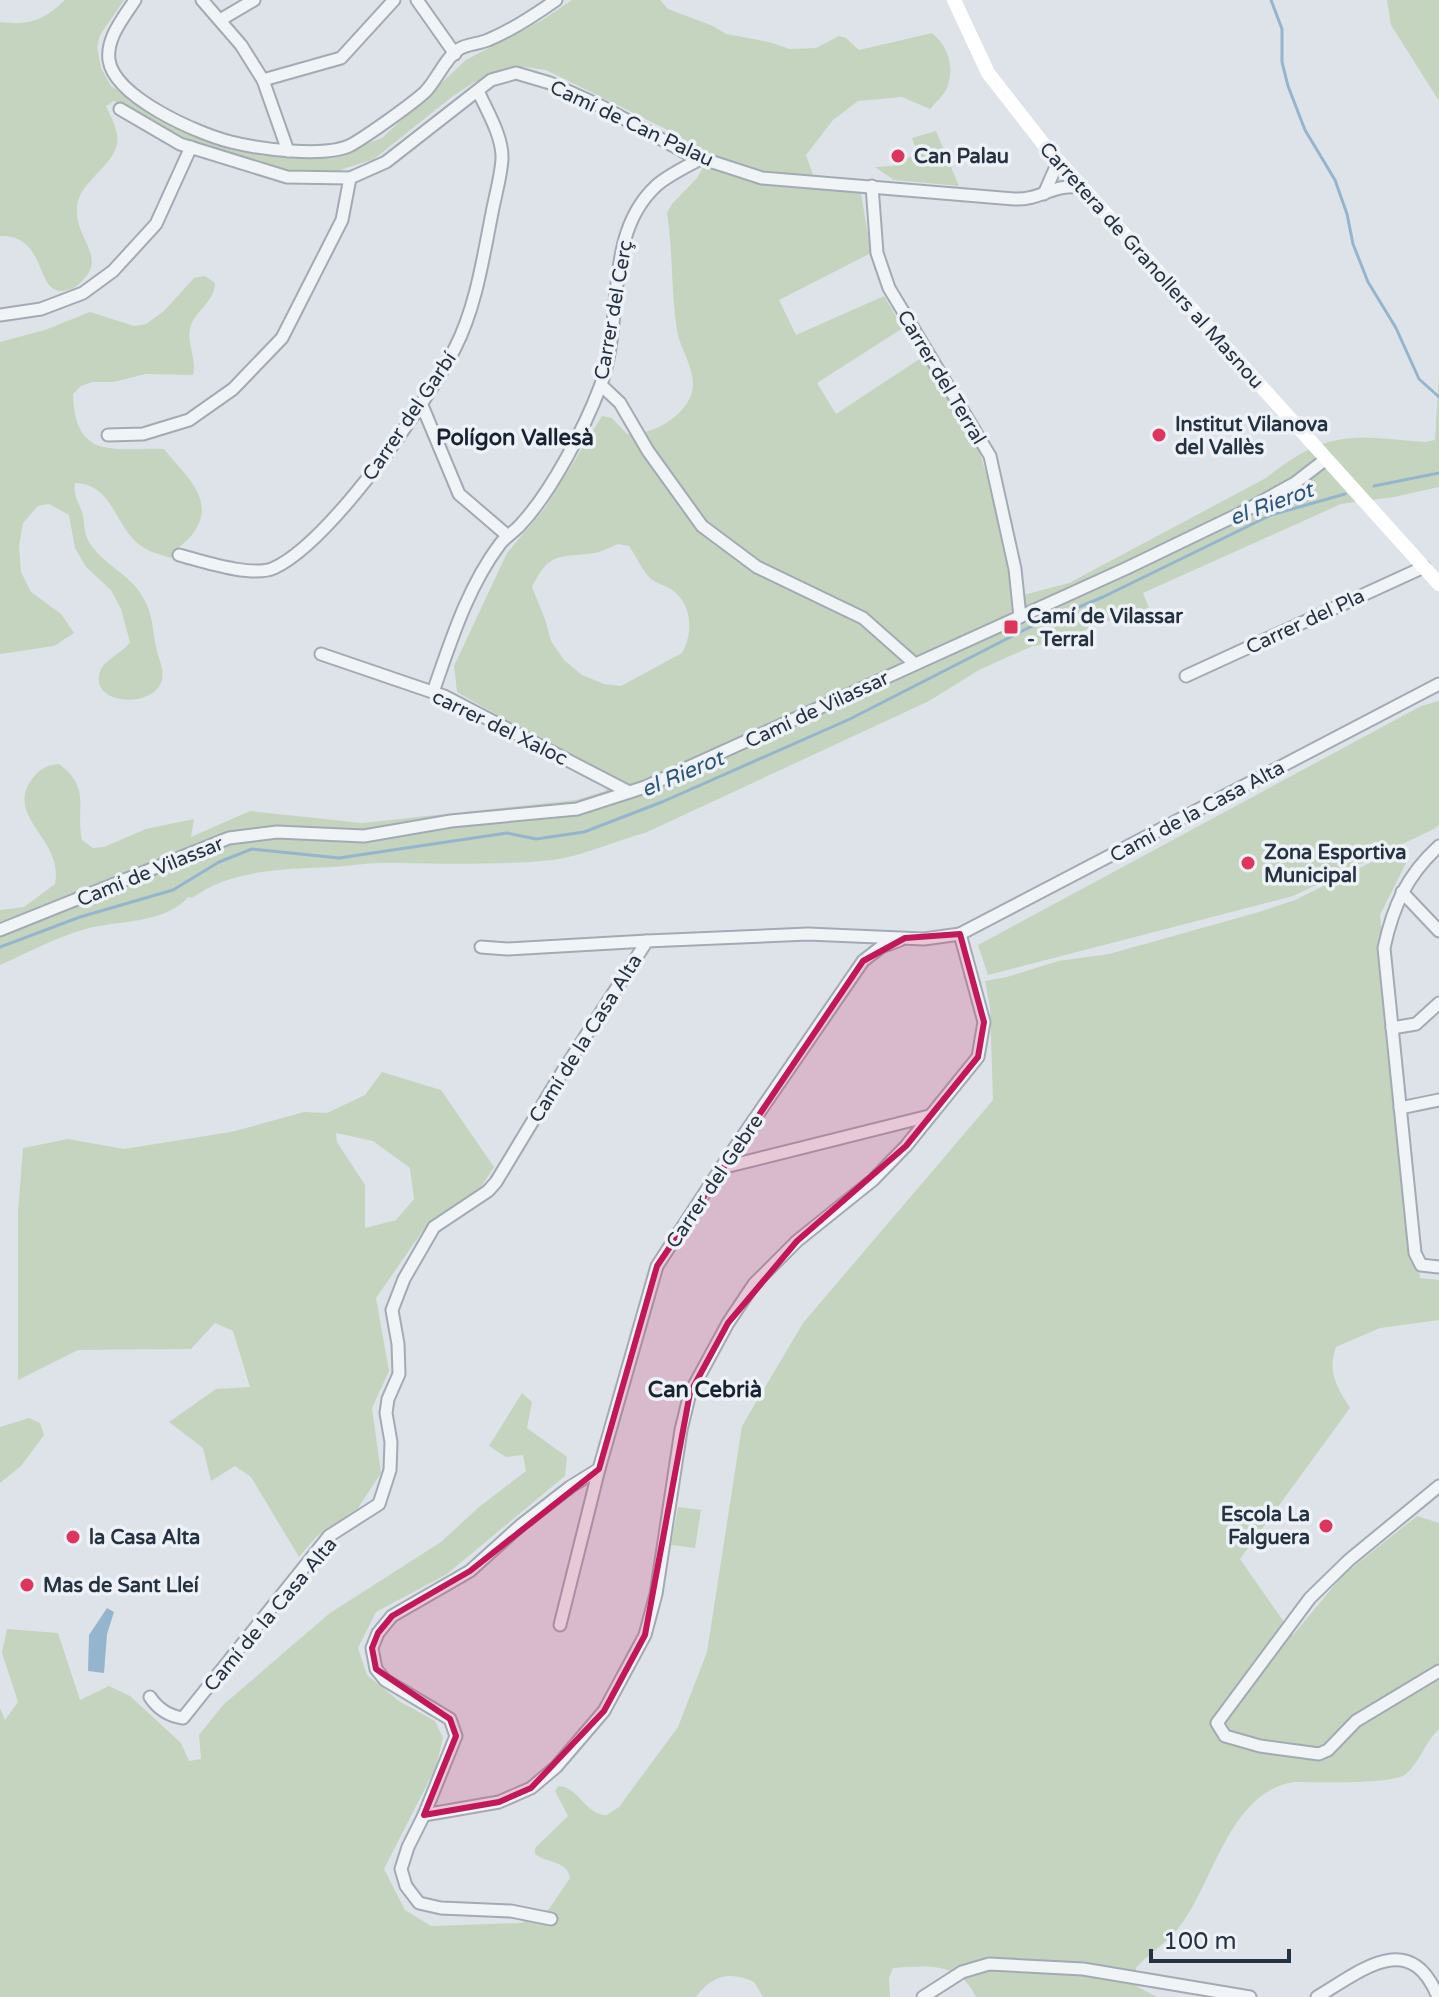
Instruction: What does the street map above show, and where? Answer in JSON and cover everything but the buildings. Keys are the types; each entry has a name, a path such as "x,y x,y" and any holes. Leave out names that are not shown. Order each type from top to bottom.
{"main road":[{"name":"Carretera de Granollers al Masnou","path":"953,1 988,73 1058,162 1439,584"}],"street":[{"path":"135,0 109,48 109,63 119,82 174,120 230,142 313,152 349,146 424,92 458,50 488,40 556,0"},
{"path":"202,0 241,45 263,80 288,151"},
{"path":"220,20 254,0"},
{"path":"263,80 341,58 394,0"},
{"path":"417,0 455,54"},
{"name":"Camí de Can Palau","path":"120,109 180,144 287,177 350,178 386,162 491,80 516,73 550,83 603,107 688,154 762,178 1030,200 1060,186 1081,187"},
{"name":"Carrer del Garbí","path":"179,555 246,571 272,569 307,544 363,484 421,403 456,347 478,282 503,157 496,129 478,91"},
{"path":"0,315 41,309 83,293 113,271 156,224 191,147"},
{"name":"Carrer del Cerç","path":"433,692 469,596 501,542 523,523 563,464 601,385 613,334 621,262 630,220 656,186 702,158"},
{"path":"1043,194 1058,162"},
{"path":"108,435 143,434 189,420 233,389 282,338 342,220 350,178"},
{"name":"Carrer del Terral","path":"872,186 877,253 889,288 990,456 1015,569 1020,617"},
{"path":"601,385 620,403 671,486 702,526 757,567 863,618 915,664"},
{"path":"421,403 459,494 508,536"},
{"name":"Camí de Vilassar","path":"0,930 229,838 277,832 364,836 451,821 577,809 629,792 798,719 1241,513 1295,483 1326,459"},
{"name":"Carrer del Pla","path":"1186,676 1424,567"},
{"name":"carrer del Xaloc","path":"321,654 433,692 629,792"},
{"name":"Camí de la Casa Alta","path":"150,1697 169,1715 183,1718 329,1536 379,1504 390,1470 388,1399 399,1374 392,1310 404,1279 434,1227 488,1191 496,1182 647,941 808,934 924,939 960,934 1439,684"},
{"path":"1439,846 1418,865 1402,892 1384,948 1415,1253 1421,1265 1439,1267"},
{"path":"1402,892 1439,931"},
{"path":"424,1815 499,1802 531,1788 556,1767 604,1711 645,1635 656,1594 681,1430 690,1393 728,1323 754,1284 797,1241 873,1180 906,1146 978,1057 984,1022 960,934"},
{"name":"Carrer del Gebre","path":"560,1625 599,1469 657,1266 863,961 881,947 905,938"},
{"path":"481,947 507,949 647,941"},
{"path":"1392,1028 1416,1024 1439,1003"},
{"path":"1400,1108 1439,1100"},
{"path":"721,1168 930,1116"},
{"path":"551,1919 511,1911 441,1908 419,1903 406,1886 401,1869 408,1847 456,1736 450,1719 385,1680 376,1669 372,1648 378,1633 392,1616 470,1571 521,1525 599,1469"},
{"path":"1439,1486 1349,1560 1310,1598 1217,1723 1225,1736 1260,1746 1319,1754 1328,1750 1356,1721 1439,1671"},
{"path":"1317,1997 1378,1962 1400,1959 1419,1965 1431,1980 1438,1997"},
{"path":"923,1997 962,1972 989,1964 1083,1969 1250,1997"}],"highlighted area":[{"path":"960,934 984,1022 978,1057 906,1146 797,1241 728,1323 690,1393 645,1635 604,1711 531,1788 499,1802 424,1815 456,1736 450,1719 376,1669 372,1648 378,1633 392,1616 470,1571 599,1469 657,1266 863,961 905,938"}],"green space":[{"path":"65,0 124,0 100,35 97,47 101,68 111,86 191,134 286,156 339,154 382,138 466,60 544,19 572,0 660,0 668,9 726,34 790,49 816,48 839,36 859,50 932,33 946,51 950,72 946,91 930,109 902,97 858,101 833,120 806,155 817,186 861,193 871,253 779,300 796,335 884,296 903,328 817,383 836,414 924,356 976,440 1000,519 1012,598 1069,583 1266,478 1306,451 1324,443 1358,438 1435,440 1439,374 1439,487 1341,504 1143,593 1149,608 1012,655 979,670 929,701 645,833 552,860 488,864 375,863 260,872 224,881 192,898 188,897 166,913 82,930 0,965 0,910 24,907 55,884 51,854 25,805 25,793 32,779 50,765 59,764 76,782 82,840 93,848 104,847 146,829 194,819 191,837 250,811 362,823 576,800 605,791 613,781 457,692 454,666 507,553 545,508 602,416 612,418 627,434 636,434 665,424 687,403 693,379 677,330 667,213 697,178 710,155 662,127 546,70 525,67 503,69 473,83 374,159 328,174 270,168 187,143 114,101 106,106 117,135 117,145 107,163 79,197 77,207 77,218 91,255 90,271 74,287 57,290 44,277 27,245 16,238 0,236 0,22 28,22 43,17","holes":["618,544 629,546 650,578 672,590 684,603 689,620 688,637 682,653 621,686 604,684 582,675 564,660 551,641 532,587 544,567 557,558 597,552"]},
{"path":"1387,0 1439,0 1439,101 1391,25"},
{"path":"936,131 959,186 894,180 875,167 893,166 897,161 918,155 912,138"},
{"path":"205,276 215,283 211,296 190,329 193,375 146,374 113,382 92,382 81,386 73,394 75,416 81,431 90,441 114,449 164,449 196,489 202,510 192,535 171,558 140,545 97,490 75,483 75,495 89,542 135,586 147,605 152,621 162,670 161,683 145,697 122,699 103,691 99,683 102,668 130,642 121,609 111,590 86,567 75,548 69,515 49,504 38,506 23,523 19,546 21,572 31,592 61,614 74,633 54,646 0,654 0,342 45,330 90,312 134,326 146,324 164,311 194,278"},
{"name":"Zona Esportiva Municipal","path":"1439,701 1439,825 1434,829 1293,896 988,975 978,945 1421,706"},
{"path":"1398,849 1406,863 1380,915 1420,1278 1439,1280 1439,1320 1380,1328 1336,1347 1333,1372 1350,1408 1240,1559 1293,1635 1343,1575 1417,1516 1439,1523 1439,1729 1411,1769 1398,1778 1294,1782 1272,1789 1254,1803 1238,1820 1225,1841 1180,1926 1136,1968 1136,1986 1157,1997 976,1997 969,1985 951,1971 918,1967 893,1968 889,1978 890,1997 763,1997 754,1982 729,1976 708,1984 696,1997 0,1997 0,1708 5,1720 18,1702 2,1653 7,1629 58,1633 80,1700 109,1686 130,1696 181,1743 189,1761 201,1759 199,1735 223,1705 330,1613 441,1542 479,1507 526,1471 523,1455 506,1457 489,1446 522,1393 532,1402 527,1428 567,1457 565,1476 447,1574 376,1612 358,1648 367,1675 399,1701 435,1721 443,1738 436,1767 384,1869 405,1910 431,1926 521,1923 549,1909 570,1878 561,1865 535,1854 535,1848 568,1816 555,1791 558,1786 572,1791 593,1811 607,1815 619,1807 678,1727 707,1652 742,1426 803,1323 993,1100 990,1008 985,981 1058,961 1109,954 1259,912 1295,900"},
{"path":"382,1072 441,1090 494,1167 477,1193 424,1229 376,1298 389,1371 372,1408 381,1473 358,1508 316,1537 299,1557 251,1477 235,1466 211,1481 203,1448 169,1422 216,1389 250,1387 233,1331 215,1323 191,1349 78,1350 18,1380 18,1212 23,1148 68,1139 124,1149 231,1132 304,1112 327,1113 365,1095","holes":["336,1133 373,1141 410,1168 414,1199 396,1220 365,1228 365,1185 337,1142"]},
{"path":"29,1418 40,1423 44,1435 21,1466 0,1483 0,1427"},
{"path":"678,1507 701,1510 695,1548 671,1545"}],"water":[{"path":"107,1608 114,1612 107,1634 104,1673 88,1671 89,1635"}],"waterway":[{"path":"1271,0 1282,29 1282,62 1288,86 1305,130 1335,180 1353,244 1368,282 1396,328 1419,379 1439,397"},
{"name":"el Rierot","path":"1374,486 1439,473"},
{"name":"el Rierot","path":"0,947 80,917 173,890 219,862 252,849 339,858 507,833 536,839 584,832 662,802 850,719 1028,628 1103,597 1271,515 1345,494"}],"place":[{"name":"Can Palau","path":"898,156"},
{"name":"Institut Vilanova del Vallès","path":"1159,435"},
{"name":"Camí de Vilassar - Terral","path":"1011,627"},
{"name":"Zona Esportiva Municipal","path":"1248,863"},
{"name":"Escola La Falguera","path":"1326,1526"},
{"name":"la Casa Alta","path":"73,1537"},
{"name":"Mas de Sant Lleí","path":"27,1585"}],"district":[{"name":"Polígon Vallesà","path":"515,437"},
{"name":"Can Cebrià","path":"705,1389"}]}
